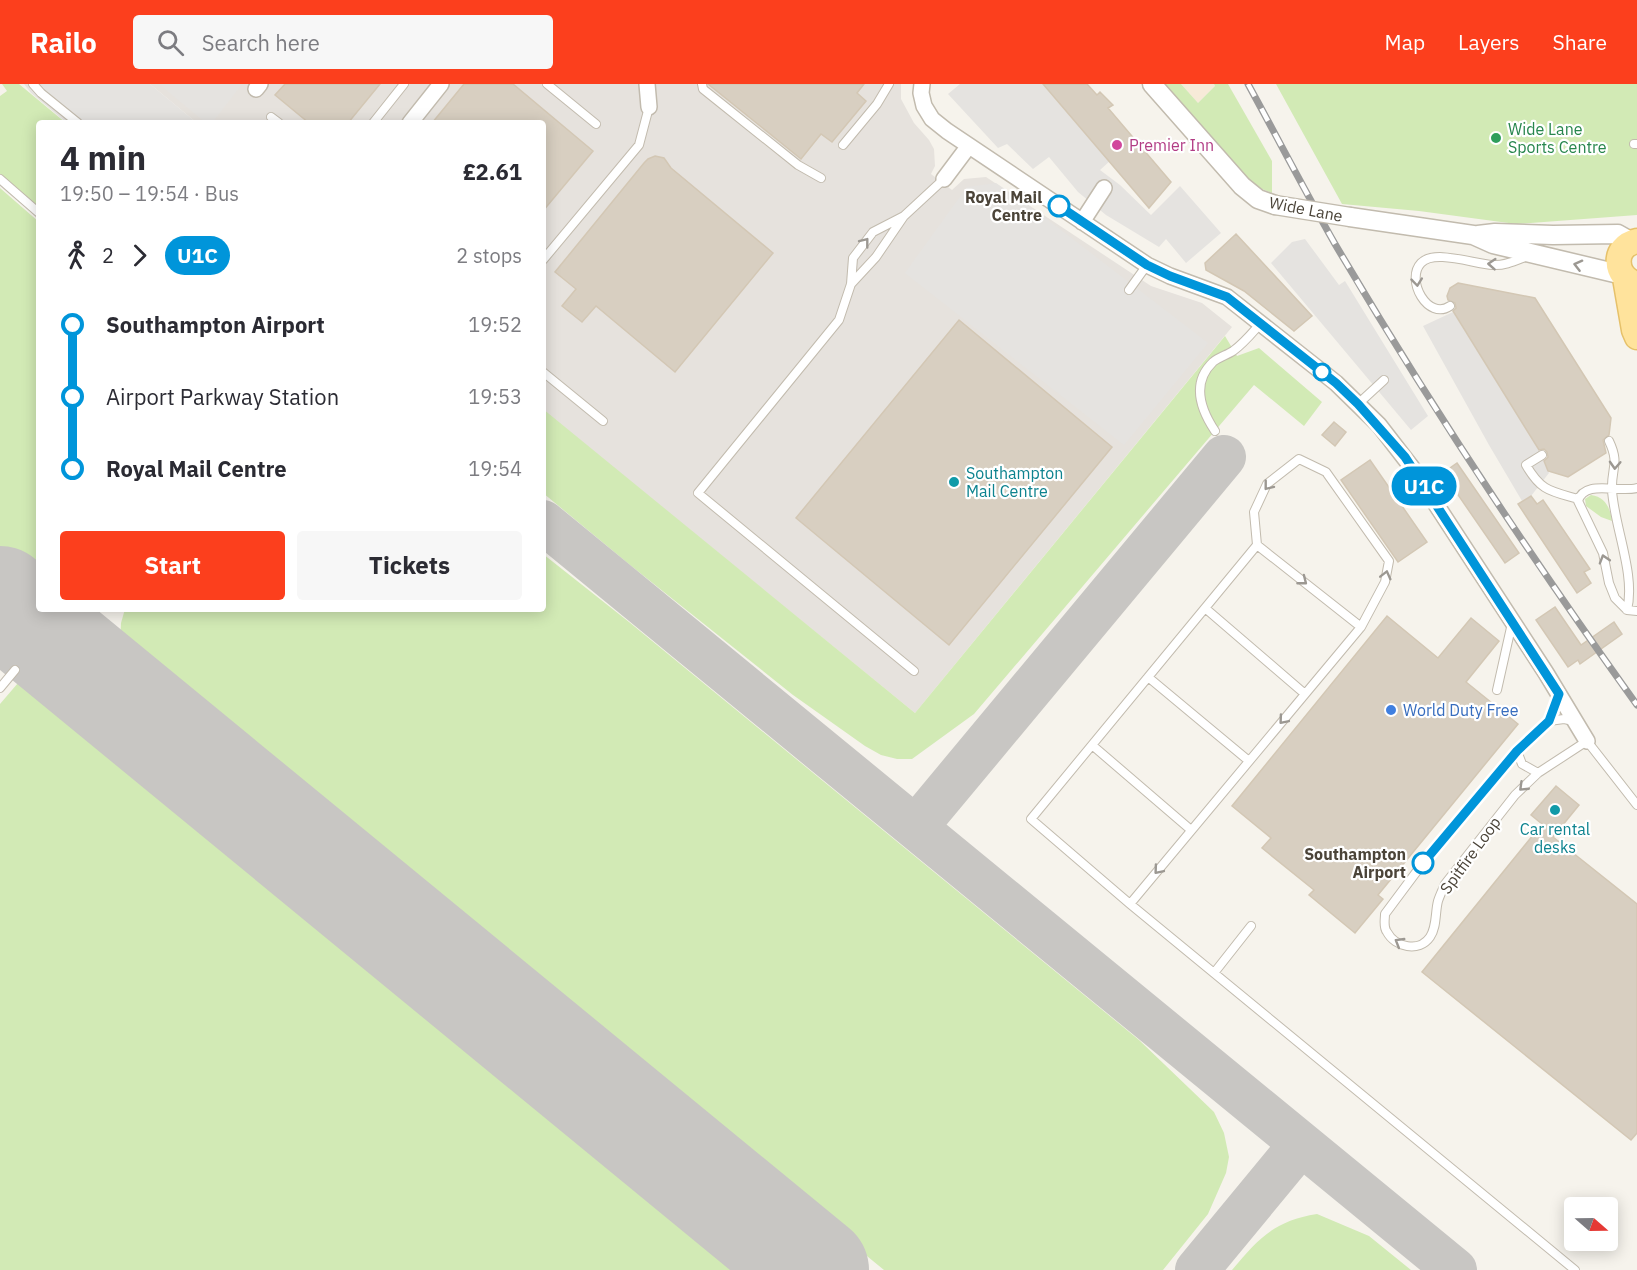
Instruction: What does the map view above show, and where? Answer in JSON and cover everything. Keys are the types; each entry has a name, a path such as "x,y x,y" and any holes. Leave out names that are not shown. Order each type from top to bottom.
{"main road":[{"path":"1634,241 1622,250 1618,263 1628,279 1634,330 1637,337"}],"street":[{"path":"412,120 441,84"},
{"path":"647,84 649,107"},
{"path":"922,84 921,93 924,106 932,119 968,147 1147,265 1227,297 1336,383 1358,404 1405,457 1587,741"},
{"name":"Wide Lane","path":"1152,84 1242,186 1258,199 1275,205 1473,235 1495,233 1618,234 1634,241"},
{"path":"944,179 968,147"},
{"path":"1082,222 1104,188"},
{"name":"Wide Lane","path":"1473,235 1494,244 1628,279"}],"lane":[{"path":"33,84 74,120"},
{"path":"375,120 404,84"},
{"path":"547,84 596,124"},
{"path":"702,84 703,89 798,165 821,178"},
{"path":"843,145 877,104 889,84"},
{"path":"546,256 639,145 649,107"},
{"path":"271,117 275,120"},
{"path":"0,179 36,210"},
{"path":"914,671 698,493 839,320 851,284 853,258 873,232 903,216 944,179"},
{"path":"851,284 876,257 903,216"},
{"path":"1450,306 1437,309 1423,300 1418,292 1416,272 1420,264 1428,258 1437,256 1503,265 1534,254"},
{"path":"1129,290 1147,265"},
{"path":"1215,431 1202,406 1199,385 1203,374 1214,361 1233,351 1246,340 1260,324"},
{"path":"546,374 603,421"},
{"path":"1358,404 1384,380"},
{"path":"1609,441 1616,454 1612,489 1628,572 1629,602 1627,609"},
{"path":"1542,455 1526,465 1541,486 1578,499"},
{"path":"1130,904 1361,627 1386,582 1389,561 1326,472 1299,459 1267,484 1254,512 1257,545 1031,819 1130,904 1575,1270"},
{"path":"1637,488 1589,489 1583,492 1578,499 1579,506 1603,553 1612,593 1618,603 1627,609 1637,611"},
{"path":"1257,545 1361,627"},
{"path":"1628,572 1637,579"},
{"path":"1205,608 1305,694"},
{"path":"1497,690 1512,623"},
{"path":"0,688 15,670"},
{"path":"1148,677 1249,761"},
{"name":"Spitfire Loop","path":"1559,694 1549,721 1517,751 1430,854 1385,914 1384,924 1387,933 1403,946 1423,945 1430,937 1434,926 1438,898 1445,884 1515,795 1538,773 1587,741"},
{"path":"1549,721 1564,719 1574,721"},
{"path":"1587,741 1637,805"},
{"path":"1092,745 1191,830"},
{"path":"1517,751 1522,764 1538,773"},
{"path":"1214,973 1251,926"}],"shaded area":[{"path":"24,84 150,84 193,120 63,120 31,93"},
{"path":"150,84 901,84 901,99 914,123 934,149 935,166 931,174 952,190 964,179 986,177 1151,286 1202,303 1232,327 915,713 546,412 546,120 193,120"},
{"path":"159,84 242,84 214,120 202,120"},
{"path":"960,84 1043,84 1111,160 1100,170 1120,185 1151,215 1180,186 1221,233 1186,263 1166,239 1159,247 1106,215 1078,192 1049,157 1033,169 1007,144 998,148 948,94"},
{"path":"1181,84 1214,84 1215,86 1198,103"},
{"path":"996,183 1031,207 1208,343 1124,445 905,273 967,187"},
{"path":"1305,239 1339,285 1345,281 1428,416 1411,430 1271,263 1292,242"},
{"path":"1453,312 1542,455 1549,473 1531,496 1522,501 1423,326"}],"green space":[{"path":"2,84 19,84 62,120 36,120 36,205 0,174 0,96 7,91"},
{"path":"1161,84 1181,84 1198,103 1215,86 1214,84 1228,84 1272,161 1272,193 1252,185"},
{"name":"Wide Lane Sports Centre","path":"1276,84 1637,84 1637,215 1516,224 1419,211 1342,204"},
{"path":"0,188 36,219 36,575 34,576 0,548"},
{"path":"1225,336 1237,356 1259,348 1322,402 1304,426 1254,385 974,714 912,759 897,759 881,755 793,695 546,495 546,411 915,713"},
{"path":"1591,495 1600,498 1606,504 1612,521 1601,517 1586,506 1585,499"},
{"path":"546,556 1139,1040 1214,1112 1224,1133 1229,1157 1226,1173 1208,1214 1163,1270 884,1270 120,643 124,612 546,612"},
{"path":"24,676 747,1270 0,1270 0,704"},
{"path":"1317,1214 1369,1236 1411,1270 1232,1270 1259,1240 1278,1226"}],"building":[{"path":"285,84 380,84 350,120 305,120 275,95"},
{"path":"464,84 513,84 593,151 546,207 546,120 434,120"},
{"path":"708,84 864,84 857,93 866,101 832,142 821,134 801,159"},
{"name":"Premier Inn","path":"1043,84 1087,84 1097,95 1100,92 1113,105 1108,108 1171,182 1149,208"},
{"path":"655,156 664,158 671,168 773,253 675,372 596,306 582,322 562,306 576,289 555,272 644,163"},
{"path":"1236,234 1312,316 1294,331 1244,291 1206,270 1205,263"},
{"path":"1458,283 1535,298 1611,418 1609,435 1603,440 1606,453 1568,477 1548,471 1544,461 1548,457 1547,452 1544,449 1539,450 1453,311 1456,308 1455,303 1448,300 1447,296 1450,288"},
{"name":"Southampton Mail Centre","path":"959,320 1112,447 949,645 796,518"},
{"path":"1334,422 1346,432 1335,446 1322,435"},
{"path":"1370,460 1427,542 1398,562 1341,480"},
{"path":"1457,463 1519,553 1505,563 1443,473"},
{"path":"1531,496 1537,504 1543,500 1590,569 1584,572 1591,583 1577,593 1518,504"},
{"path":"1555,607 1581,645 1614,622 1622,634 1580,664 1578,660 1568,667 1536,620"},
{"name":"Southampton Airport","path":"1387,616 1438,658 1471,618 1499,641 1466,682 1518,724 1378,895 1383,899 1355,933 1309,895 1314,890 1262,848 1271,838 1232,806"},
{"path":"1556,786 1579,805 1553,837 1637,904 1637,1133 1631,1140 1422,972 1542,824 1531,815"}],"taxiway":[{"path":"916,827 1224,457"},
{"path":"546,524 1455,1270"},
{"path":"50,642 75,612"},
{"path":"1197,1270 1301,1144"}],"runway":[{"path":"0,600 815,1270"}],"railway":[{"path":"1248,84 1335,244 1406,362 1519,535 1637,705"}],"bus line":[{"name":"U1C","path":"1059,206 1147,265 1227,297 1336,383 1358,404 1405,457 1559,694 1549,721 1517,751 1423,863"}],"place":[{"name":"Wide Lane Sports Centre","path":"1496,138"},
{"name":"Premier Inn","path":"1117,145"},
{"name":"Royal Mail Centre","path":"1059,206"},
{"name":"Southampton Mail Centre","path":"954,482"},
{"name":"World Duty Free","path":"1391,710"},
{"name":"Car rental desks","path":"1555,810"},
{"name":"Southampton Airport","path":"1423,863"}]}
